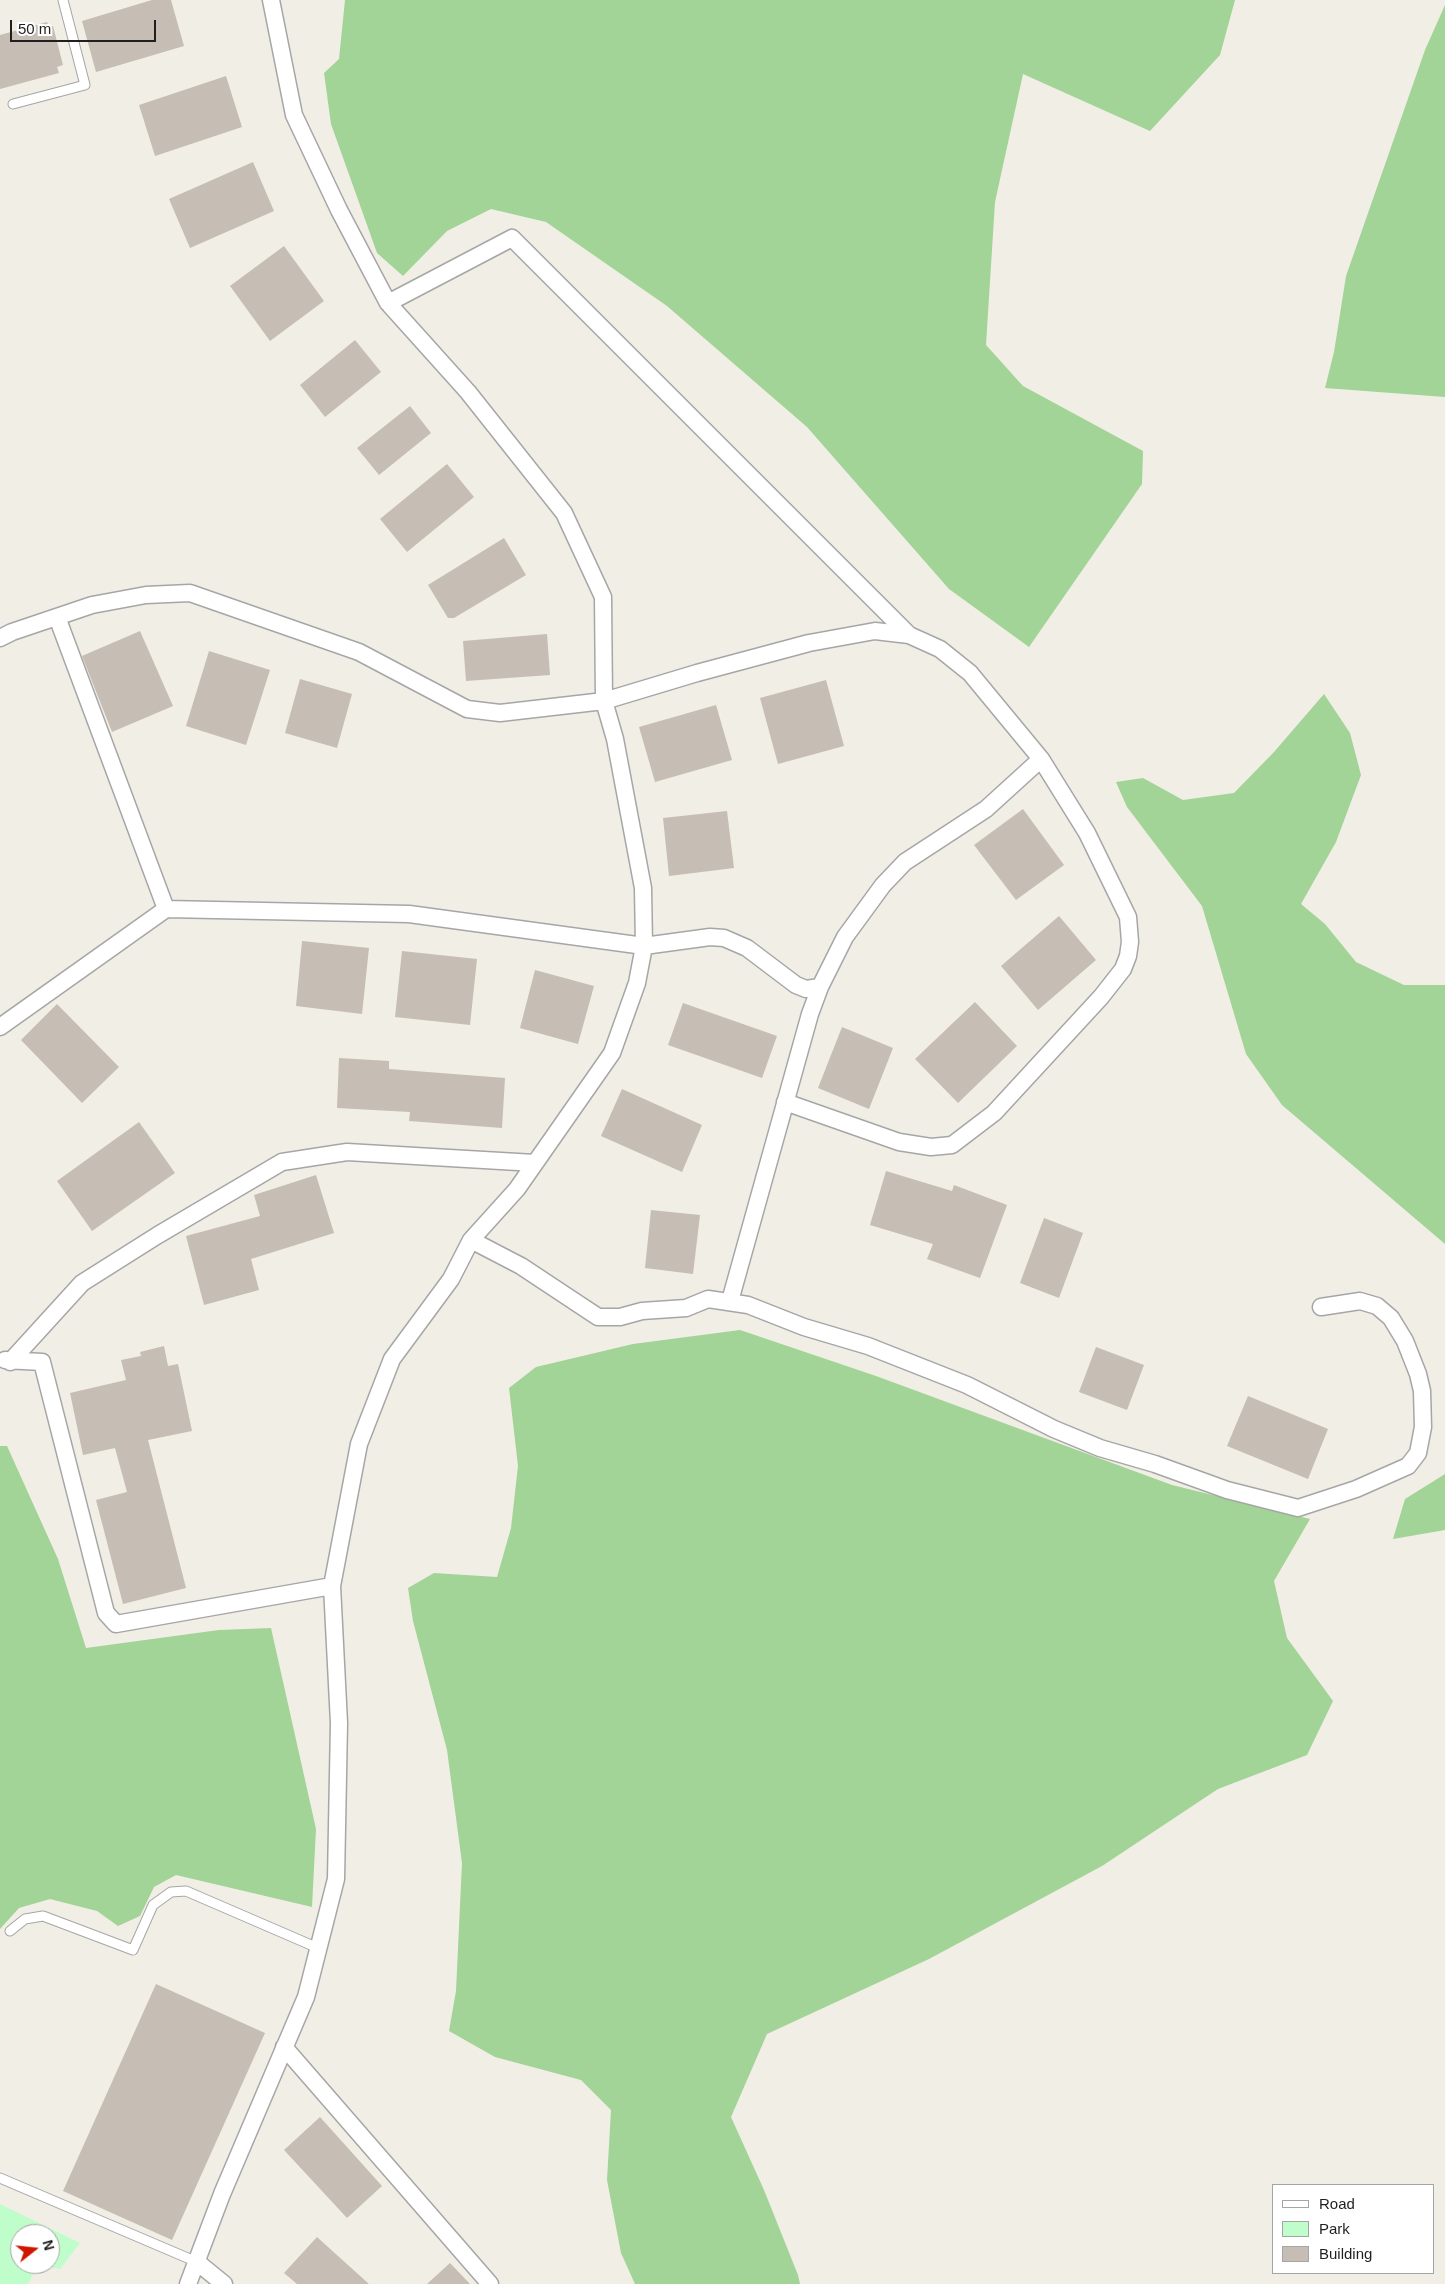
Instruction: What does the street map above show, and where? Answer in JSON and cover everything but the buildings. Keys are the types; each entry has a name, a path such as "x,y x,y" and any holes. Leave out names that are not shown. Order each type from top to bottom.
{"street":[{"path":"188,2284 222,2194 306,1996 336,1879 339,1722 332,1586 359,1444 392,1359 451,1278 471,1240 517,1189 612,1053 637,983 644,946 643,888 615,739 604,701 603,597 564,513 468,392 388,303 339,210 294,115 271,0"},
{"path":"388,303 512,238 909,636"},
{"path":"0,638 12,632 92,606 146,594 190,594 359,652 467,709 500,713 604,701 696,673 809,643 875,630 909,636 940,649 970,673 1041,759 1087,833 1128,917 1130,942 1123,969 1101,997 994,1113 952,1145 931,1147 899,1142 785,1102"},
{"path":"57,617 166,909"},
{"path":"730,1301 810,1014 820,987 845,937 863,910 905,862 986,809 1041,759"},
{"path":"0,1027 166,909 409,914 644,946 710,937 724,938 747,948 796,985 806,989 820,987"},
{"path":"5,1360 82,1283 158,1234 282,1162 347,1152 535,1163"},
{"path":"471,1240 521,1266 598,1317 620,1317 642,1311 686,1308 708,1299 748,1305 797,1324 868,1346 958,1382 1054,1429 1100,1448 1155,1464 1227,1490 1298,1508 1356,1489 1408,1466 1418,1453 1423,1427 1422,1391 1418,1374 1405,1341 1391,1318 1377,1306 1360,1301 1322,1307"},
{"path":"5,1360 42,1362 106,1613 116,1624 332,1586"},
{"path":"284,2047 490,2284"},
{"path":"197,2262 224,2284"}],"lane":[{"path":"13,104 85,85 63,0"},
{"path":"10,1931 24,1919 43,1916 133,1950 153,1906 171,1892 186,1891 318,1948"},
{"path":"0,2178 197,2262"}],"green space":[{"path":"345,0 1235,0 1220,55 1150,131 1023,74 995,202 986,345 1023,386 1143,451 1142,484 1029,647 949,589 807,427 667,306 546,222 491,209 447,231 403,276 377,253 331,124 324,73 339,59"},
{"path":"1445,5 1445,397 1325,388 1334,352 1346,276 1425,50"},
{"path":"1324,694 1350,733 1361,775 1336,842 1301,904 1325,924 1356,962 1404,985 1445,985 1445,1244 1282,1105 1246,1054 1202,906 1127,807 1116,782 1143,778 1183,800 1234,793 1274,752"},
{"path":"740,1330 876,1376 1172,1485 1310,1519 1274,1581 1287,1638 1333,1701 1307,1755 1218,1789 1102,1866 929,1959 767,2034 731,2117 764,2190 800,2284 635,2284 621,2253 607,2180 611,2110 581,2080 495,2057 449,2031 456,1991 462,1863 447,1750 413,1621 408,1588 434,1573 497,1577 511,1528 518,1466 509,1388 536,1367 633,1344"},
{"path":"0,1446 7,1446 58,1559 86,1648 219,1630 271,1628 316,1829 312,1907 176,1875 154,1887 140,1916 118,1926 97,1911 50,1899 19,1908 0,1929"},
{"path":"1445,1474 1445,1530 1393,1539 1405,1499"},
{"path":"0,2204 41,2224 10,2224 10,2274 33,2274 28,2284 0,2284"},
{"path":"60,2233 80,2243 60,2269"}]}
